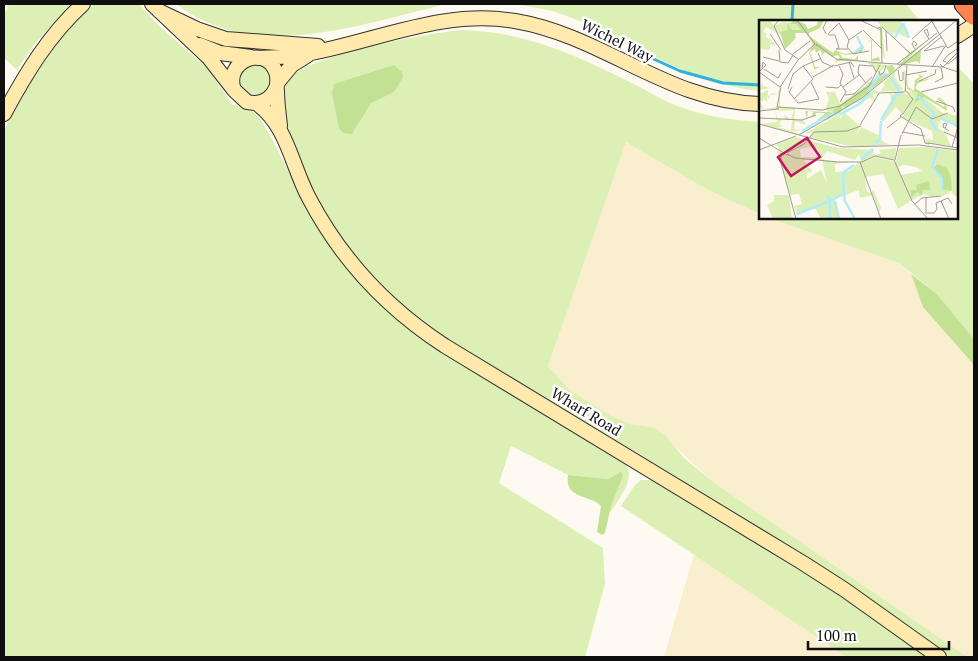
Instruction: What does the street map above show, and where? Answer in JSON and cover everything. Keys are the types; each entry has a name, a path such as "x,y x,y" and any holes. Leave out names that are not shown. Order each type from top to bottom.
{"main road":[{"path":"4,114 38,56 59,28 83,4"},
{"path":"155,8 197,29 226,38 268,44 339,46"},
{"name":"Wharf Road","path":"155,8 194,42 244,100 256,103 269,114 281,132 304,190 333,237 366,279 412,323 445,346 837,584 939,657"},
{"name":"Wichel Way","path":"255,58 310,54 450,20 513,21 564,34 686,91 729,102 759,104"},
{"path":"958,35 974,26"},
{"name":"Wharf Road","path":"194,42 220,53 255,58 272,65 277,85 281,132"},
{"name":"Wichel Way","path":"277,85 292,65 310,54"},
{"path":"234,90 232,79 235,68 244,60 255,58"},
{"path":"256,103 267,99 277,85"}],"shaded area":[{"path":"626,141 710,191 759,214 759,219 772,219 899,263 911,274 923,307 974,365 974,657 964,656 713,482 655,428 630,424 611,416 570,390 548,366"},
{"path":"694,554 833,647 847,657 664,657"}],"green space":[{"path":"9,4 71,4 33,46 17,70 4,58 4,16"},
{"path":"94,4 139,4 157,24 208,69 232,104 252,111 259,117 316,225 329,244 356,279 405,325 423,339 625,463 628,469 628,482 609,514 617,474 608,479 568,475 511,446 499,483 603,548 605,584 585,657 4,657 4,130 43,63 66,33"},
{"path":"176,4 447,4 345,28 310,34 274,36 240,32 207,22"},
{"path":"514,4 906,4 919,20 759,20 759,91 705,79 654,57 578,20 538,8"},
{"path":"461,30 508,35 530,40 592,64 679,107 713,116 759,122 759,214 710,191 626,142 548,366 570,390 611,416 630,424 655,428 666,436 684,458 713,482 967,657 950,657 910,627 834,576 638,453 427,326 381,285 360,262 324,212 297,156 284,109 283,96 285,85 299,71 318,62 369,47"},
{"path":"255,65 266,69 270,80 266,91 255,95 244,91 240,80 244,69"},
{"path":"394,65 402,72 403,77 394,92 371,103 352,134 343,133 339,128 332,93 334,84"},
{"path":"958,67 974,84 974,339 937,294 899,263 772,219 958,219"},
{"path":"911,274 937,294 974,339 974,365 923,307"},
{"path":"621,472 623,475 611,506 605,533 602,535 597,532 601,506 574,493 568,483 568,475 608,479"},
{"path":"641,480 654,480 813,577 929,657 847,657 621,506 635,485"}],"waterway":[{"path":"792,20 793,4"},
{"path":"636,51 680,71 723,83 759,85"}]}
